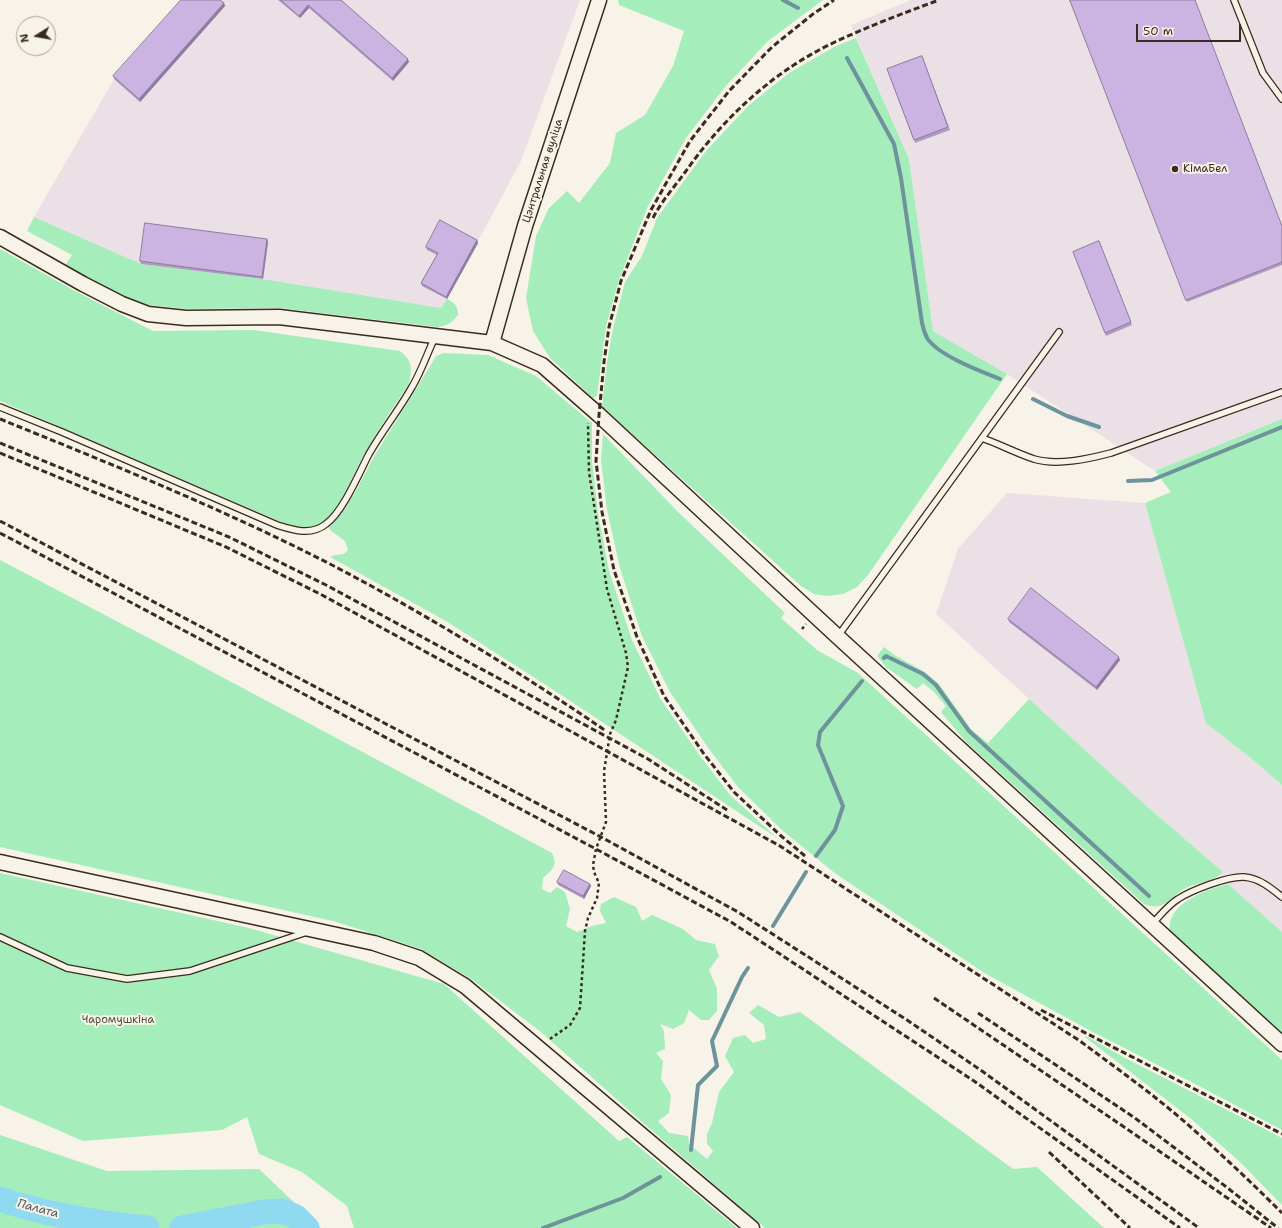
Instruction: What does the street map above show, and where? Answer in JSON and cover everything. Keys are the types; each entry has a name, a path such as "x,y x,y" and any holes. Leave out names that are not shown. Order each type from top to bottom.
{"street":[{"name":"Цэнтральная вуліца","path":"492,343 525,226 599,0"},
{"path":"0,236 83,284 122,304 148,314 186,318 279,317 492,343 542,365 587,404 838,637 1282,1044"},
{"path":"0,862 315,929 374,943 420,958 465,986 752,1228"}],"lane":[{"path":"1234,0 1263,73 1282,99"},
{"path":"838,637 1058,332"},
{"path":"0,407 62,432 277,525 304,532 320,528 333,519 370,452 412,387 435,337"},
{"path":"982,438 1035,459 1061,461 1084,460 1110,453 1282,392"},
{"path":"1151,925 1177,899 1225,879 1244,877 1265,884 1282,897"},
{"path":"0,937 67,968 127,979 190,971 315,929"}],"path":[{"path":"538,1048 570,1025 580,1008 585,931 588,918 597,898 599,883 594,872 596,849 606,822 604,771 610,734 616,720 628,667 626,653 607,589 589,472 587,404"}],"shaded area":[{"path":"184,0 580,0 521,161 441,308 263,279 141,264 34,217 114,79"},
{"path":"911,0 1282,0 1282,419 1155,471 1007,374 933,331 909,159 851,25"},
{"path":"1007,493 1145,503 1206,723 1282,785 1282,932 1219,876 1223,872 1142,802 936,614 958,549"}],"green space":[{"path":"618,0 823,0 768,41 725,87 686,138 647,208 619,280 606,326 597,396 593,398 550,358 533,331 526,298 536,236 549,208 567,191 579,203 610,163 616,133 645,115 673,66 684,31 619,5"},
{"path":"856,38 909,159 933,331 1007,374 868,575 857,587 843,594 827,596 814,594 801,586 602,407 607,362 613,328 625,282 642,256 657,218 706,151 748,106 789,73 836,46"},
{"path":"34,217 141,264 263,279 441,308 447,299 456,305 458,315 449,324 437,327 280,308 187,309 149,305 125,297 65,265 72,255 27,231"},
{"path":"0,249 75,291 153,331 254,330 400,351 409,362 411,369 409,384 371,442 342,498 330,515 314,527 295,528 0,401"},
{"path":"444,353 488,355 536,376 592,423 592,461 598,513 609,571 632,640 660,698 700,756 730,795 777,838 569,700 446,621 330,557 344,554 348,550 345,541 330,530 329,527 348,504 375,455 436,356"},
{"path":"1282,419 1282,785 1206,723 1145,503 1171,492 1155,471"},
{"path":"603,434 679,513 785,613 781,618 817,650 858,673 1282,1060 1282,1130 1089,1030 986,974 836,874 783,831 738,787 709,749 670,692 642,636 620,568 607,510 601,460"},
{"path":"0,560 552,853 555,861 554,867 543,878 542,889 550,893 557,887 565,892 570,909 566,926 577,932 592,926 606,923 600,911 601,904 614,897 636,907 642,921 652,915 683,929 696,940 715,944 719,956 709,970 717,989 717,1011 709,1020 701,1020 689,1010 684,1023 673,1029 660,1024 664,1031 665,1049 656,1053 663,1061 661,1079 671,1095 669,1113 658,1121 669,1133 688,1136 689,1144 707,1159 713,1151 707,1144 707,1134 712,1123 719,1092 734,1072 725,1056 733,1038 745,1035 753,1043 766,1039 764,1025 749,1013 758,1005 779,1017 800,1012 1013,1169 1037,1167 1104,1228 765,1228 642,1122 541,1032 471,979 421,949 333,921 0,847"},
{"path":"884,647 896,656 925,672 939,684 971,729 988,743 1029,699 1142,802 1223,872 1215,878 1183,890 1162,905 1149,906 1144,904 966,742 941,712 946,706 934,692 923,683 917,689 887,668 877,656"},
{"name":"Чаромушкіна","path":"0,873 249,928 444,984 619,1141 627,1137 737,1228 354,1228 347,1206 302,1172 259,1154 247,1117 222,1130 83,1141 0,1105"},
{"path":"1228,884 1282,932 1282,1032 1171,933 1170,923 1174,914 1180,907 1199,894"},
{"path":"1086,1036 1127,1059 1282,1138 1282,1205 1240,1162 1190,1118 1085,1037"},
{"path":"0,1135 107,1171 259,1169 321,1228 0,1228"}],"building":[{"path":"181,0 220,0 224,3 139,99 113,76"},
{"path":"281,0 341,0 408,59 392,78 308,5 299,16"},
{"path":"1070,0 1195,0 1282,226 1282,262 1186,300"},
{"path":"922,56 948,127 914,140 887,69"},
{"path":"440,220 477,240 446,297 421,283 438,253 426,247"},
{"path":"145,223 267,239 262,277 140,261"},
{"path":"1099,241 1131,322 1105,333 1073,252"},
{"path":"1031,588 1119,657 1096,687 1008,619"},
{"path":"564,870 590,884 583,896 557,882"}],"waterway":[{"path":"783,0 798,8"},
{"path":"847,58 894,144 901,178 922,323 927,338 933,345 950,357 1000,379"},
{"path":"1033,399 1067,416 1099,427"},
{"path":"1128,481 1152,480 1282,427"},
{"path":"884,658 886,656 923,674 936,685 969,731 1149,896"},
{"path":"816,856 835,830 843,806 818,745 820,732 862,681"},
{"path":"773,926 806,872"},
{"path":"691,1150 698,1085 717,1066 712,1041 742,977 748,968"},
{"path":"543,1228 623,1198 660,1177"},
{"name":"Палата","path":"0,1199 36,1210 73,1218 147,1228"},
{"name":"Палата","path":"182,1228 264,1212 282,1211 296,1217 307,1228"}],"railway":[{"path":"805,856 734,792 704,754 664,696 637,637 614,570 602,512 596,461 604,362 609,327 621,281 651,210 690,141 729,91 772,47 813,14 834,0"},
{"path":"653,218 668,194 717,132 752,97 772,81 792,66 835,42 939,0"},
{"path":"0,419 125,470 249,524 330,564 366,583 471,644 606,731"},
{"path":"0,443 229,537 326,585 648,759 727,810"},
{"path":"0,453 226,547 322,595 780,846 1080,1041 1173,1112 1223,1156 1282,1213"},
{"path":"0,521 601,837 738,912 907,1020 982,1071 1199,1228"},
{"path":"0,533 731,922 974,1081 1180,1228"},
{"path":"934,998 1271,1228"},
{"path":"1041,1010 1282,1134"},
{"path":"978,1013 1135,1118 1278,1228"},
{"path":"1049,1152 1130,1228"}],"place":[{"name":"КімаБел","path":"1175,169"}]}
